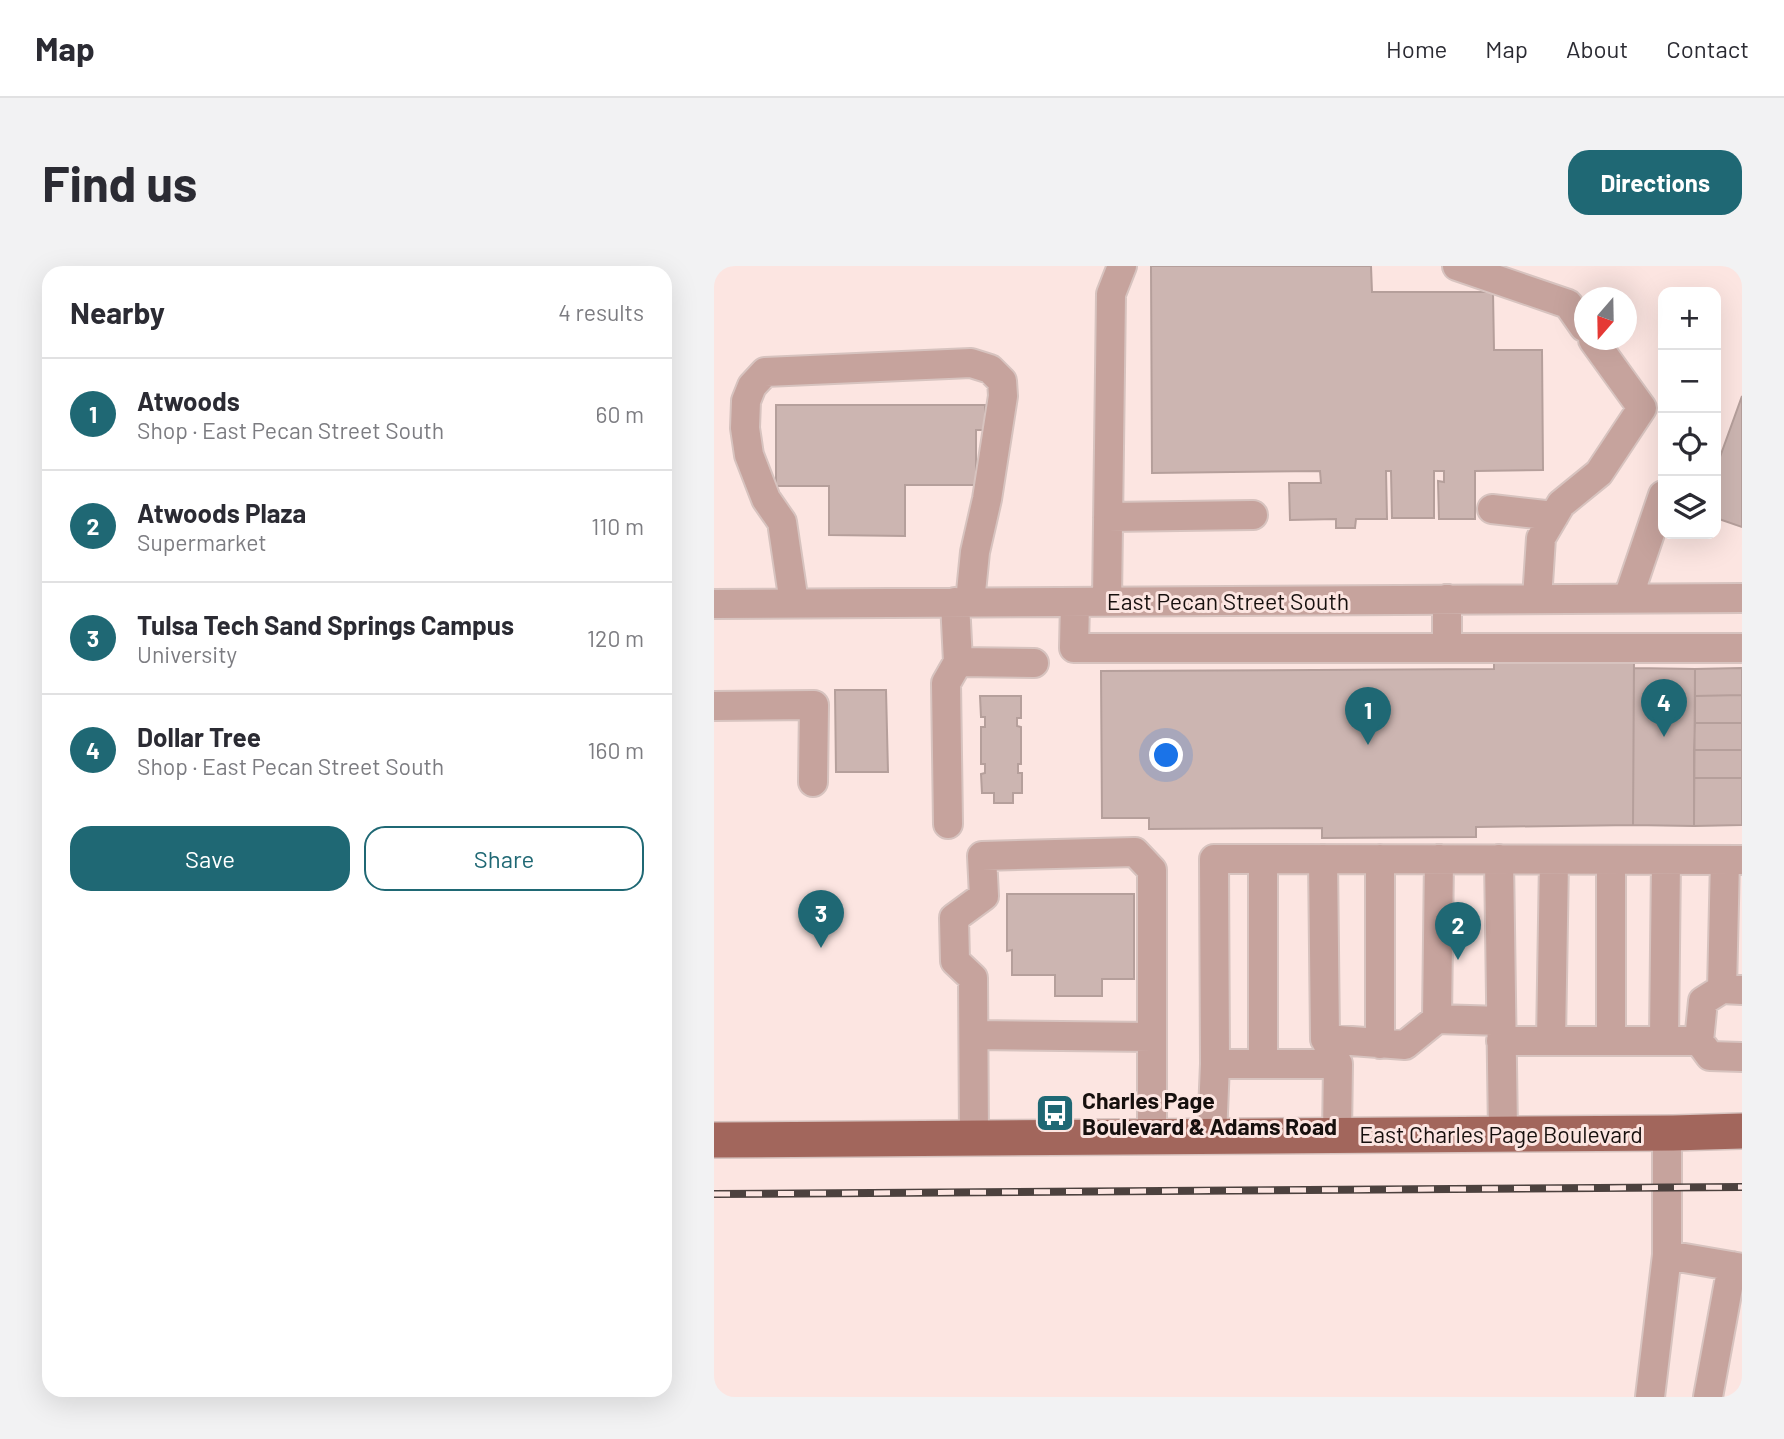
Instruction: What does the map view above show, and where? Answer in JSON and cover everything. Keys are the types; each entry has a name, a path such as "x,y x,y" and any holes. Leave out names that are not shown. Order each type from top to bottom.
{"main road":[{"name":"East Charles Page Boulevard","path":"714,1140 1667,1133 1742,1130"}],"street":[{"path":"1107,601 1111,294 1122,266"},
{"path":"1457,266 1568,303 1574,312"},
{"path":"1536,599 1541,538 1561,504 1599,473 1642,408 1600,350"},
{"path":"794,603 782,522 766,499 749,455 745,428 746,401 752,386 765,372 971,363 990,369 1002,381 1003,396 987,499 962,602 958,662 946,683 948,824"},
{"path":"1492,509 1554,516"},
{"path":"1628,598 1658,510"},
{"path":"1108,517 1253,515"},
{"name":"East Pecan Street South","path":"714,604 1742,598"},
{"path":"1447,599 1447,648"},
{"path":"1162,601 1163,648"},
{"path":"1075,602 1074,648 1742,648"},
{"path":"958,662 1034,663"},
{"path":"714,706 814,705 813,782"},
{"path":"974,1138 973,978 955,961 954,918 984,896 982,856 1135,852 1152,870 1152,1136"},
{"path":"1212,1136 1215,1064 1214,859 1734,860 1732,989 1703,1001 1699,1041 1710,1056 1742,1057"},
{"path":"1263,859 1263,1064"},
{"path":"1322,859 1325,1039 1338,1064 1337,1135"},
{"path":"1380,859 1380,1044"},
{"path":"1437,1019 1438,859"},
{"path":"1499,859 1503,1133"},
{"path":"1551,1041 1554,860"},
{"path":"1611,860 1611,1040"},
{"path":"1664,1039 1666,860"},
{"path":"1325,1039 1405,1045 1437,1019 1551,1041 1699,1041"},
{"path":"974,1035 1152,1037"},
{"path":"1215,1064 1338,1064"},
{"path":"1650,1397 1667,1255 1667,1133"},
{"path":"1667,1255 1737,1267 1708,1397"}],"building":[{"path":"1151,266 1371,266 1372,292 1493,292 1494,350 1542,350 1543,470 1475,471 1475,519 1439,519 1438,481 1444,482 1444,471 1434,471 1434,518 1392,518 1391,471 1386,471 1387,519 1356,519 1355,528 1336,528 1336,519 1290,520 1289,483 1321,483 1320,471 1152,473"},
{"path":"1742,396 1742,527 1721,520 1721,454"},
{"path":"776,405 985,405 985,430 976,430 976,485 905,485 905,536 829,535 829,486 776,486"},
{"path":"1494,651 1634,658 1633,825 1476,827 1476,837 1322,838 1322,828 1149,829 1149,818 1102,818 1101,671 1494,669"},
{"path":"1634,668 1695,669 1694,826 1633,825"},
{"path":"1742,668 1742,695 1695,696 1695,669"},
{"path":"835,690 886,690 888,772 836,772"},
{"path":"1742,695 1742,723 1695,723 1695,696"},
{"path":"980,696 1021,696 1021,718 1017,718 1017,726 1021,727 1021,764 1018,764 1018,773 1022,773 1022,793 1013,793 1013,803 994,803 994,793 982,793 981,774 985,773 985,764 981,764 981,727 985,727 985,717 981,717"},
{"path":"1695,723 1742,723 1742,750 1694,750"},
{"path":"1694,750 1742,750 1742,778 1694,778"},
{"path":"1694,778 1742,778 1742,825 1694,826"},
{"path":"1007,894 1134,894 1134,979 1102,979 1102,996 1055,996 1055,975 1012,975 1012,950 1007,951"}],"railway":[{"path":"714,1194 1742,1187"}],"place":[{"name":"Dollar Tree","path":"1664,737"},
{"name":"Atwoods","path":"1368,745"},
{"name":"Tulsa Tech Sand Springs Campus","path":"821,948"},
{"name":"Atwoods Plaza","path":"1458,960"},
{"name":"Charles Page Boulevard & Adams Road","path":"1055,1113"}]}
